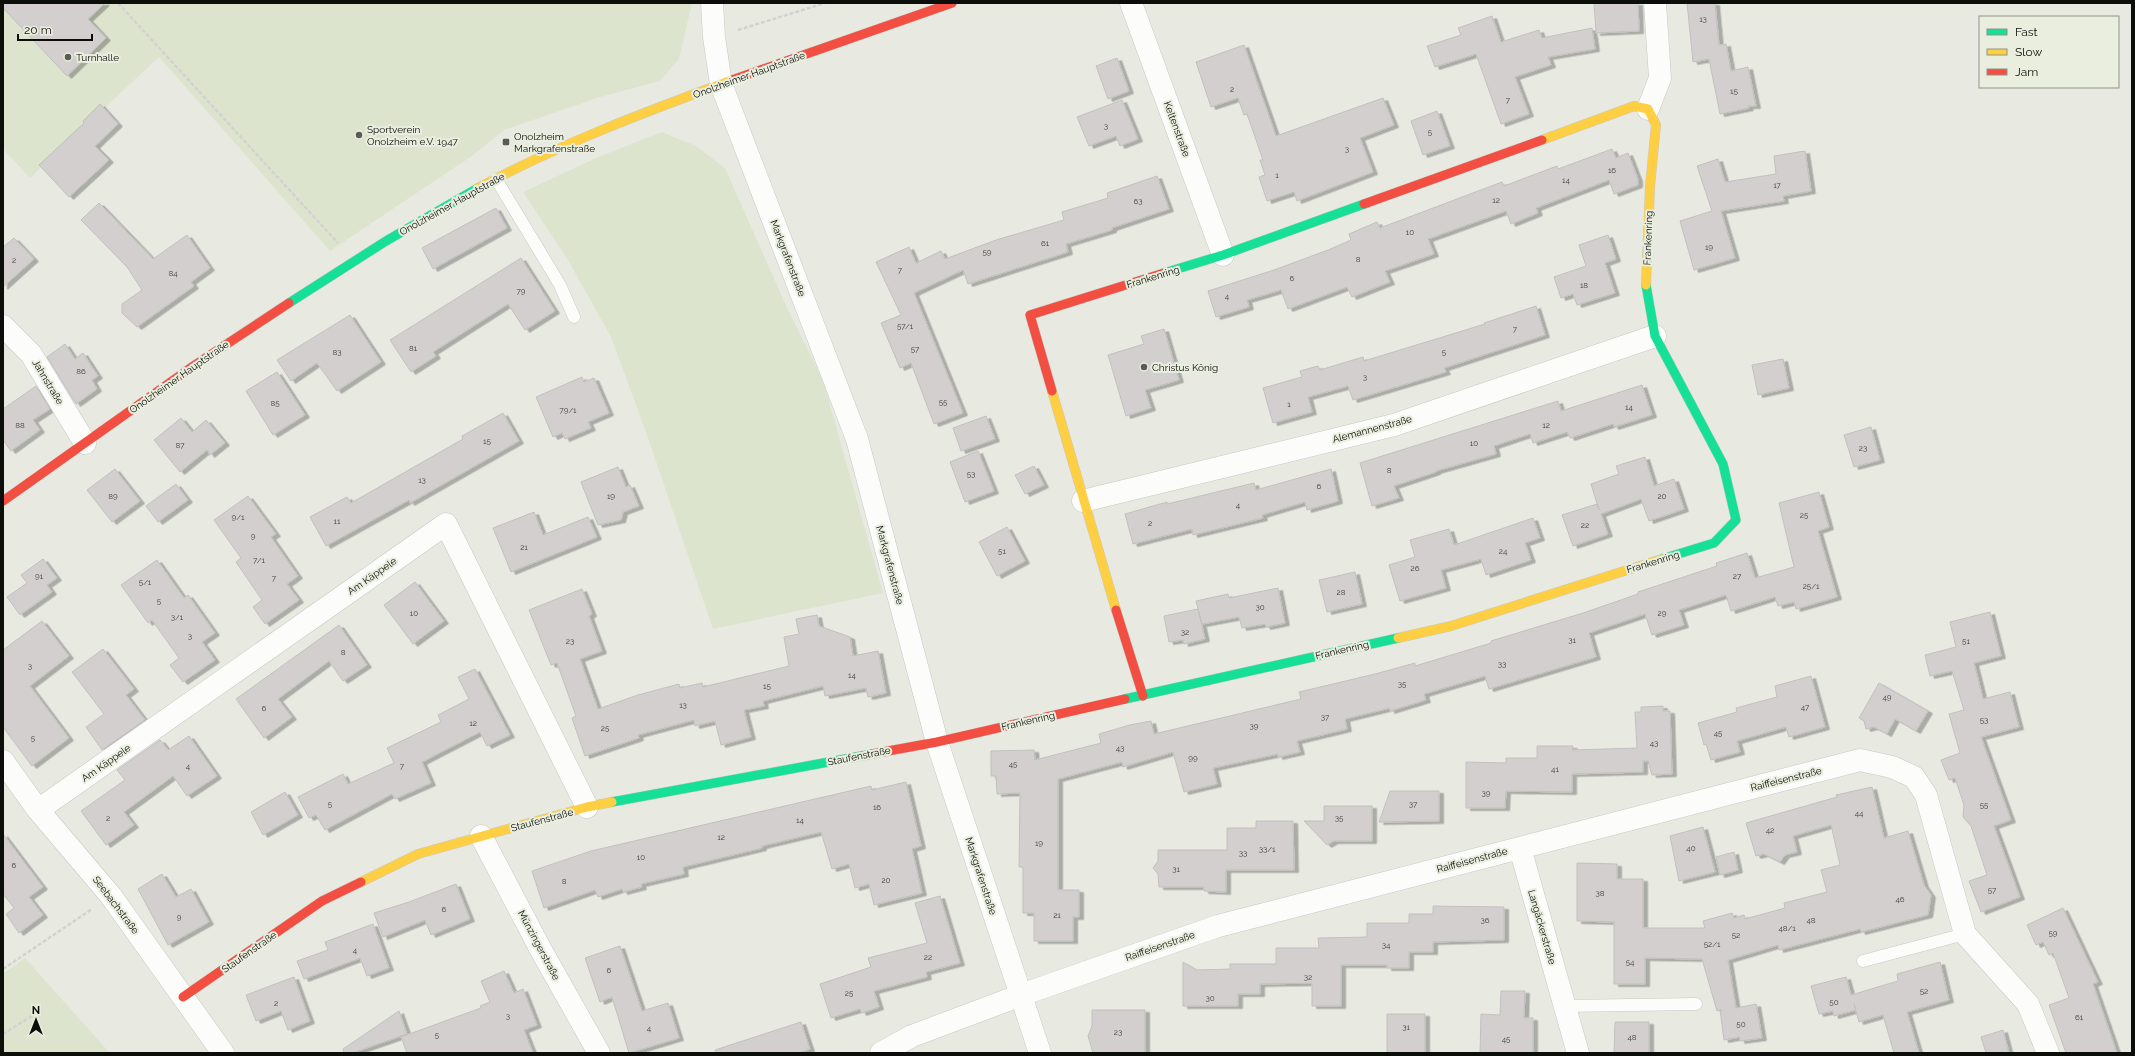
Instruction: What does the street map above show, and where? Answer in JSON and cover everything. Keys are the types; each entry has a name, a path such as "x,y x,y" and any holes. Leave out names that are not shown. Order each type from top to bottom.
{"street":[{"name":"Markgrafenstraße","path":"712,3 714,37 721,84 857,439 937,742 1040,1053"},
{"name":"Onolzheimer Hauptstraße","path":"3,501 217,350 354,259 523,164 614,124 721,84 952,3"},
{"name":"Keltenstraße","path":"1132,3 1223,255"},
{"path":"1648,108 1660,78 1655,3"},
{"name":"Frankenring","path":"937,742 1143,696 1451,626 1714,543 1736,520 1722,464 1655,336 1646,283 1650,186 1656,125 1648,108 1634,106 1223,255 1030,315 1083,501 1143,696"},
{"name":"Jahnstraße","path":"3,326 31,354 85,444"},
{"name":"Alemannenstraße","path":"1083,501 1394,425 1655,336"},
{"name":"Am Käppele","path":"38,810 446,524 587,807"},
{"name":"Staufenstraße","path":"184,997 322,901 418,854 587,807 937,742"},
{"name":"Raiffeisenstraße","path":"881,1053 912,1036 1021,995 1218,926 1860,760 1892,767 1914,777 1926,795 1965,934 2028,1004 2048,1053"},
{"name":"Seebachstraße","path":"3,761 38,810 111,896 223,1053"},
{"name":"Münzingerstraße","path":"481,836 542,952 598,1053"},
{"name":"Langäckerstraße","path":"1520,848 1578,1053"}],"lane":[{"path":"496,179 560,285 574,317"},
{"path":"1862,961 1965,934"},
{"path":"1565,1006 1696,1004"}],"path":[{"path":"118,3 354,259"},
{"path":"714,37 825,3"},
{"path":"3,969 111,896"},
{"path":"3,1034 32,1016"}],"green space":[{"name":"Sportverein Onolzheim e.V. 1947","path":"3,3 692,3 679,59 660,81 600,97 504,130 472,156 330,251 159,57 30,178 3,149"},
{"path":"662,132 696,146 725,168 788,310 823,380 883,593 713,629 647,435 611,337 568,260 523,192 598,157"},
{"path":"25,958 110,1053 3,1053 3,974"}],"building":[{"name":"Turnhalle","path":"3,3 105,3 88,19 106,38 67,76 3,8"},
{"path":"1594,3 1638,3 1639,31 1596,33"},
{"path":"1687,3 1715,3 1719,45 1726,44 1731,71 1748,67 1756,106 1748,106 1749,108 1720,114 1709,59 1693,62"},
{"path":"1492,16 1501,42 1539,30 1542,38 1592,28 1595,49 1548,57 1551,65 1515,77 1529,114 1501,124 1476,54 1435,67 1427,46 1461,35 1458,28"},
{"path":"1244,45 1276,136 1383,98 1394,125 1360,138 1373,172 1297,201 1294,192 1267,201 1259,177 1265,175 1260,160 1263,160 1247,114 1244,115 1238,98 1211,107 1196,62"},
{"path":"1117,58 1129,91 1108,99 1096,66"},
{"path":"1122,100 1138,139 1120,146 1116,136 1089,146 1077,117"},
{"path":"100,104 118,124 95,146 109,160 69,197 39,165 84,123 83,121"},
{"path":"1437,111 1450,146 1423,155 1411,121"},
{"path":"1612,149 1616,158 1628,153 1638,179 1638,185 1614,194 1609,180 1536,208 1538,213 1511,224 1506,211 1428,239 1434,254 1385,271 1390,282 1352,297 1347,287 1288,309 1281,290 1247,300 1249,307 1216,317 1208,291 1274,270 1328,250 1351,240 1349,234 1377,222 1380,228 1502,182 1504,186 1557,166 1558,169"},
{"path":"1805,151 1811,191 1783,196 1784,201 1721,211 1735,258 1694,270 1680,221 1712,211 1697,166 1718,159 1725,182 1776,174 1774,156"},
{"path":"1157,176 1169,209 1112,228 1112,230 1066,244 1068,252 968,284 963,270 914,293 963,413 934,424 911,363 900,368 881,323 901,315 876,262 909,247 916,263 941,251 945,259 996,240 1064,220 1062,212 1108,198 1107,193"},
{"path":"99,203 153,259 187,235 210,268 191,282 194,286 137,327 122,313 122,304 142,290 127,267 81,220"},
{"path":"496,208 507,228 433,269 422,248"},
{"path":"1608,235 1616,259 1605,263 1615,293 1577,305 1573,294 1561,298 1554,277 1586,266 1579,245"},
{"path":"14,238 34,259 3,287 3,247"},
{"path":"521,258 555,311 525,330 508,304 433,352 436,356 411,372 390,340"},
{"path":"1536,306 1545,335 1444,368 1446,372 1353,400 1348,386 1308,397 1312,412 1273,423 1263,388 1302,377 1300,371 1318,366 1320,370 1363,357 1364,361 1485,324 1484,323"},
{"path":"350,315 381,362 337,391 317,363 291,381 277,360"},
{"name":"Christus König","path":"1164,329 1179,380 1145,390 1151,408 1126,416 1108,355 1144,344 1141,336"},
{"path":"65,344 75,359 83,353 98,376 92,380 97,389 76,404 47,357"},
{"path":"1783,359 1789,388 1758,395 1752,365"},
{"path":"277,372 305,415 273,435 246,391"},
{"path":"582,377 584,382 594,378 609,413 588,422 591,428 565,439 562,433 553,437 536,397"},
{"path":"1642,385 1652,415 1614,427 1613,424 1570,438 1567,432 1533,443 1530,434 1494,446 1496,454 1436,471 1394,486 1399,498 1372,506 1360,463 1558,401 1561,411"},
{"path":"36,386 50,409 33,420 40,430 11,451 3,440 3,409"},
{"path":"503,413 519,441 410,503 409,500 326,546 310,517 347,497 351,503 463,439 462,436"},
{"path":"986,416 995,439 961,451 953,428"},
{"path":"181,418 192,432 206,420 225,443 210,455 207,450 180,472 154,440"},
{"path":"1871,427 1880,460 1854,467 1844,435"},
{"path":"978,451 994,491 965,502 950,462"},
{"path":"1645,457 1654,486 1674,479 1684,509 1649,521 1641,499 1601,514 1608,534 1573,546 1562,515 1597,504 1599,510 1591,484 1619,474 1616,466"},
{"path":"1034,466 1044,485 1025,494 1015,475"},
{"path":"618,467 626,487 630,485 639,506 623,512 621,520 598,525 581,482"},
{"path":"115,469 140,501 112,522 87,490"},
{"path":"1331,469 1338,501 1307,510 1305,502 1262,515 1263,518 1193,535 1192,529 1133,544 1125,514 1167,502 1167,504 1254,483 1256,490"},
{"path":"176,484 188,500 158,522 146,506"},
{"path":"1819,492 1829,527 1818,531 1837,597 1796,609 1794,602 1778,606 1775,597 1731,611 1726,595 1679,610 1684,625 1652,635 1645,614 1589,633 1596,657 1489,689 1485,676 1424,694 1426,700 1390,711 1390,708 1345,719 1347,729 1297,741 1300,752 1278,757 1278,754 1213,768 1217,784 1184,792 1173,752 1123,767 1122,762 1058,779 1058,890 1079,890 1079,917 1073,917 1073,941 1034,941 1034,913 1023,913 1023,867 1019,867 1020,793 997,794 996,776 991,776 991,751 1034,750 1035,760 1101,743 1099,734 1130,725 1151,721 1154,734 1301,699 1299,692 1415,663 1415,666 1491,643 1491,641 1583,613 1638,594 1638,592 1717,566 1716,563 1747,553 1755,578 1794,567 1779,503"},
{"path":"248,496 276,534 271,537 298,576 287,584 299,600 265,624 253,607 262,600 236,562 241,558 214,520"},
{"path":"534,512 543,535 588,517 597,537 511,572 493,528"},
{"path":"1533,518 1540,538 1525,543 1531,560 1486,575 1481,559 1441,570 1446,588 1400,601 1389,565 1415,557 1410,540 1449,529 1454,545"},
{"path":"1007,527 1025,561 997,576 979,542"},
{"path":"43,559 57,578 47,585 52,592 20,615 7,597 27,583 21,575"},
{"path":"157,560 184,598 188,595 215,633 202,642 215,660 183,682 170,665 179,658 152,620 148,623 121,585"},
{"path":"1355,572 1362,604 1327,612 1319,580"},
{"path":"415,582 444,621 413,644 384,605"},
{"path":"1278,588 1285,623 1266,627 1265,624 1242,628 1239,617 1202,624 1196,601 1228,594 1229,598"},
{"path":"582,589 592,614 589,616 602,651 580,659 598,709 638,695 679,684 680,688 702,683 703,687 789,666 784,637 799,634 796,619 817,615 819,626 850,637 853,656 878,651 886,693 868,697 866,688 825,696 823,686 763,701 764,706 744,710 751,737 721,745 715,721 695,726 694,720 638,735 639,738 585,756 572,718 576,716 557,663 551,665 529,610"},
{"path":"1198,609 1205,639 1184,644 1183,640 1169,642 1164,616"},
{"path":"1990,612 2001,656 1974,663 1983,699 2010,692 2019,727 1981,737 2011,820 1994,826 2020,897 1981,912 1969,881 1987,875 1971,826 1963,817 1964,805 1955,778 1949,780 1941,760 1960,753 1949,714 1964,710 1952,671 1930,676 1925,655 1956,647 1950,622"},
{"path":"42,621 69,656 30,686 69,738 32,766 3,727 3,650"},
{"path":"339,625 367,665 343,681 329,661 278,699 292,717 264,738 236,699"},
{"path":"103,649 134,689 126,695 145,720 102,750 86,727 104,714 72,672"},
{"path":"475,669 510,735 487,746 480,732 422,762 431,783 395,799 392,794 325,830 316,815 309,818 298,797 343,774 348,784 394,763 387,748 441,722 438,715 469,699 458,677"},
{"path":"1811,676 1825,727 1789,737 1786,727 1737,741 1740,752 1711,760 1706,744 1704,745 1698,723 1737,712 1736,708 1777,697 1775,686"},
{"path":"1879,683 1928,711 1916,731 1895,719 1887,734 1874,727 1866,729 1864,721 1859,718"},
{"path":"1663,706 1663,711 1670,711 1672,774 1652,775 1648,761 1643,761 1643,772 1572,774 1572,792 1506,791 1505,808 1466,808 1466,762 1506,763 1506,758 1537,758 1537,746 1573,746 1572,750 1637,748 1635,712 1641,712 1641,707"},
{"path":"189,736 217,776 187,796 173,776 124,812 134,825 106,845 81,811 125,780 117,770 160,740 168,750"},
{"path":"906,782 921,846 912,849 922,893 874,905 869,884 855,888 849,864 832,869 821,832 683,867 684,874 641,884 642,887 623,892 622,889 598,897 595,890 544,908 532,871 591,851 871,786 872,790"},
{"path":"1872,787 1884,838 1908,831 1924,885 1931,895 1928,915 1861,932 1860,929 1779,950 1778,945 1728,960 1736,1008 1756,1004 1762,1038 1740,1041 1740,1037 1724,1040 1720,1010 1717,1011 1702,959 1645,958 1645,984 1614,984 1614,922 1577,921 1577,863 1617,864 1617,879 1643,879 1643,928 1705,928 1703,921 1732,913 1734,918 1744,915 1745,919 1785,908 1784,903 1827,892 1821,870 1840,865 1831,825 1793,836 1797,852 1785,855 1780,862 1764,854 1756,856 1746,823 1837,797 1836,795"},
{"path":"1390,791 1439,791 1439,821 1379,822"},
{"path":"285,792 298,815 263,835 251,812"},
{"path":"1324,806 1372,806 1372,841 1334,841 1327,845 1304,821 1324,821"},
{"path":"1256,821 1293,821 1294,870 1226,870 1226,892 1204,891 1204,887 1159,887 1158,874 1153,868 1158,861 1158,850 1227,850 1227,828 1256,828"},
{"path":"1703,827 1715,872 1679,881 1670,836"},
{"path":"3,834 43,887 29,897 43,915 19,933 6,914 14,908 3,894"},
{"path":"1734,852 1738,870 1720,875 1716,857"},
{"path":"162,874 176,897 191,889 209,922 168,945 138,889"},
{"path":"456,884 470,919 431,935 425,920 383,937 374,913 409,902"},
{"path":"940,896 960,963 926,972 927,977 874,991 879,1007 862,1013 860,1009 831,1018 820,984 871,967 868,958 927,943 915,903"},
{"path":"1433,906 1504,907 1504,940 1433,942 1433,952 1409,952 1409,968 1387,968 1387,965 1341,965 1341,1006 1312,1006 1312,983 1260,984 1260,994 1238,994 1238,1006 1183,1006 1183,962 1196,970 1230,969 1230,964 1276,964 1276,948 1319,948 1318,938 1367,937 1367,923 1409,923 1409,914 1433,914"},
{"path":"2063,908 2098,982 2093,984 2117,1053 2066,1053 2049,1005 2069,998 2053,953 2049,955 2043,942 2036,945 2027,925"},
{"path":"373,924 389,968 367,976 360,958 304,979 297,961 328,950 325,942"},
{"path":"620,946 642,1011 668,1003 679,1038 629,1053 612,997 600,1002 585,958"},
{"path":"1940,962 1949,1000 1907,1012 1919,1053 1894,1053 1883,1015 1859,1022 1856,1010 1834,1016 1833,1011 1819,1014 1811,986 1846,977 1851,995 1898,981 1897,974"},
{"path":"504,971 514,993 523,989 537,1025 524,1030 533,1053 407,1053 401,1037 481,1008 480,1006 490,1002 481,981"},
{"path":"294,977 310,1021 288,1030 281,1011 256,1021 246,995"},
{"path":"1501,991 1525,991 1524,1018 1533,1018 1533,1053 1480,1053 1481,1014 1500,1015"},
{"path":"1092,1010 1145,1010 1145,1053 1093,1053 1088,1036 1092,1026"},
{"path":"399,1011 407,1034 352,1053 344,1053 343,1049"},
{"path":"1387,1014 1425,1014 1425,1053 1387,1053"},
{"path":"801,1022 810,1049 799,1053 716,1053 715,1050"},
{"path":"1615,1022 1649,1022 1649,1053 1614,1053"},
{"path":"2003,1030 2009,1053 1986,1053 1981,1037"}],"traffic: fast":[{"path":"289,303 386,241 478,188"},
{"path":"1164,273 1223,255 1364,204"},
{"path":"1646,285 1655,336 1723,464 1736,520 1714,543 1662,559"},
{"path":"1125,699 1398,638"},
{"path":"612,802 872,754"}],"traffic: slow":[{"path":"478,188 571,143 732,80"},
{"path":"1542,140 1634,106 1648,109 1656,125 1650,186 1646,285"},
{"path":"1052,391 1116,610"},
{"path":"1398,638 1451,626 1662,559"},
{"path":"361,882 418,854 587,807 612,802"}],"traffic: jam":[{"path":"732,80 952,3"},
{"path":"1364,204 1542,140"},
{"path":"1052,391 1030,315 1164,273"},
{"path":"3,501 192,367 289,303"},
{"path":"1116,610 1143,696"},
{"path":"872,754 937,742 1125,699"},
{"path":"183,997 322,901 361,882"}],"place":[{"name":"Turnhalle","path":"68,57"},
{"name":"Sportverein Onolzheim e.V. 1947","path":"359,135"},
{"name":"Onolzheim Markgrafenstraße","path":"506,142"},
{"name":"Christus König","path":"1144,367"}]}
